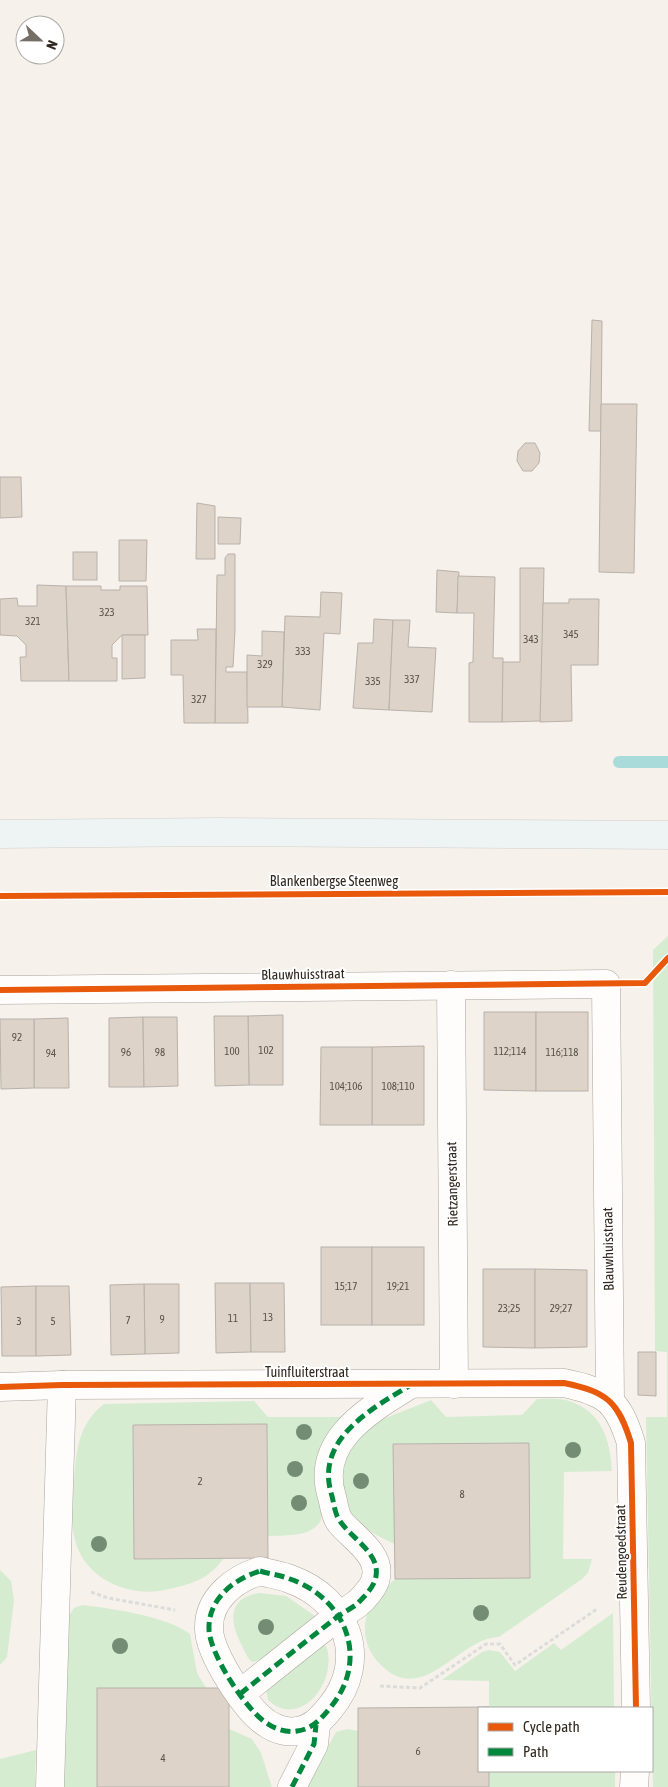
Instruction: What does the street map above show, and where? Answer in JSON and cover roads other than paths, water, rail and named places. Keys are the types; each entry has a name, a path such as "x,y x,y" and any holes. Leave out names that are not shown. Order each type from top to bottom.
{"main road":[{"path":"0,834 228,832 668,835"}],"street":[{"name":"Blauwhuisstraat","path":"0,990 451,984 606,984 610,1400"},
{"name":"Rietzangerstraat","path":"451,984 454,1384"},
{"name":"Tuinfluiterstraat","path":"0,1387 62,1385 564,1383 588,1388 610,1400"},
{"path":"240,1694 338,1616 356,1604 373,1585 376,1576 376,1566 372,1556 338,1520 330,1491 328,1475 330,1457 340,1438 356,1422 411,1384"},
{"path":"50,1787 62,1385"},
{"name":"Reudengoedstraat","path":"610,1400 623,1418 631,1443 636,1707"},
{"path":"260,1571 290,1579 306,1587 325,1601 338,1616 348,1633 352,1656 347,1679 334,1703 316,1725 297,1732 287,1731 267,1724 240,1694 211,1644 209,1630 210,1615 216,1603 231,1586 249,1575 260,1571"},
{"path":"292,1787 314,1744 316,1725"},
{"path":"634,1787 635,1772"}],"waterway":[{"path":"619,762 668,762"}]}
